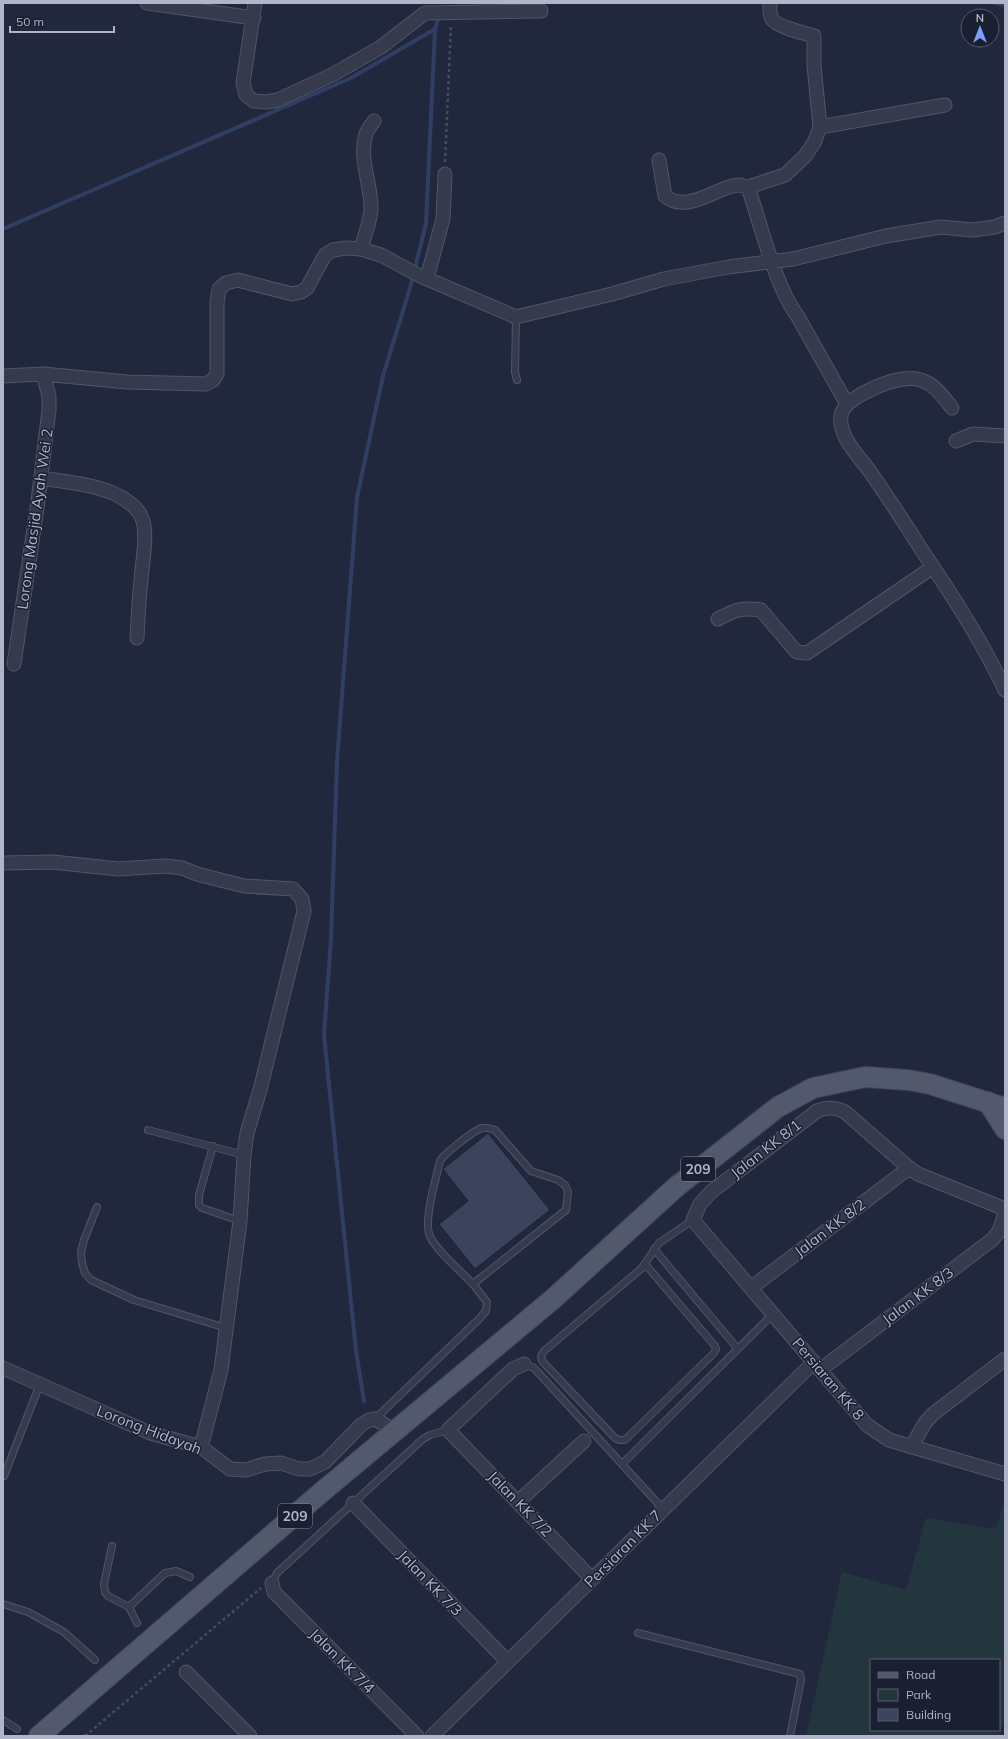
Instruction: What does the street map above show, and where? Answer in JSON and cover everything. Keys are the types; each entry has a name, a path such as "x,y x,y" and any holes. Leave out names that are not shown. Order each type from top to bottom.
{"main road":[{"name":"209","path":"40,1736 395,1430 553,1299 676,1187 778,1107 813,1088 865,1077 908,1080 930,1084 996,1105 1005,1128"}],"street":[{"path":"147,3 254,18"},
{"path":"255,3 254,18 244,68 243,83 246,94 254,102 278,100 334,74 381,47 425,13 541,11"},
{"path":"659,160 665,196 670,200 686,201 704,198 739,185 748,187 784,175 805,156 814,143 820,127 814,65 814,36 777,24 772,19 770,3"},
{"path":"820,127 945,105"},
{"path":"361,249 371,211 370,186 365,168 364,142 366,133 374,121"},
{"path":"423,277 443,219 445,174"},
{"path":"748,187 772,261 789,304 798,317 846,404"},
{"path":"3,376 43,374 127,382 206,384 213,380 217,374 217,303 219,289 226,282 238,280 292,294 301,292 308,288 329,252 346,248 361,249 382,255 423,277 516,317 612,294 664,279 728,267 793,259 886,236 941,227 972,230 995,227 1005,223"},
{"name":"Lorong Masjid Ayah Wei 2","path":"14,664 50,410 49,396 43,374"},
{"path":"952,408 936,387 924,381 910,378 897,380 856,396 846,404 841,414 841,426 845,437 958,603 991,660 1005,690"},
{"path":"956,441 973,434 1005,436"},
{"path":"41,478 99,488 116,495 133,506 141,516 144,534 144,556 137,638"},
{"path":"718,619 738,609 748,608 760,610 797,652 807,653 934,567"},
{"path":"3,863 53,862 118,869 165,866 182,868 197,874 244,886 293,890 302,899 304,911 260,1090 247,1133 244,1155 240,1221 221,1370 201,1447"},
{"name":"Jalan KK 8/1","path":"693,1220 700,1204 711,1192 817,1111 833,1108 845,1112 910,1168"},
{"path":"910,1168 928,1178 1005,1209"},
{"name":"Jalan KK 8/2","path":"751,1288 910,1168"},
{"name":"Jalan KK 8/3","path":"817,1366 993,1239 999,1231 1005,1214"},
{"name":"Persiaran KK 8","path":"693,1220 867,1426 888,1440 1005,1474"},
{"path":"911,1447 925,1423 933,1414 1005,1359"},
{"path":"448,1430 513,1369 524,1364"},
{"name":"Persiaran KK 7","path":"432,1736 664,1509 817,1366"},
{"name":"Lorong Hidayah","path":"3,1368 150,1433 201,1447 230,1469 246,1470 265,1464 281,1463 310,1470 325,1462 361,1426 369,1420 375,1420"},
{"path":"375,1420 395,1430"},
{"name":"Jalan KK 7/2","path":"448,1430 592,1579"},
{"path":"518,1502 584,1441"},
{"name":"Jalan KK 7/3","path":"353,1503 508,1662"},
{"name":"Jalan KK 7/4","path":"272,1583 274,1592 417,1736"},
{"path":"186,1672 250,1736"}],"lane":[{"path":"516,317 515,372 517,380"},
{"path":"375,1420 480,1319 486,1311 487,1302 474,1284 430,1238 427,1220 440,1161 444,1154 481,1128 489,1128 495,1130 531,1171 558,1180 565,1185 568,1192 568,1201 566,1210 474,1284"},
{"path":"148,1130 244,1155"},
{"path":"213,1146 199,1195 199,1206 240,1221"},
{"path":"97,1207 81,1252 82,1263 91,1280 134,1300 226,1328"},
{"path":"645,1264 716,1349 714,1353 625,1440 620,1440 615,1438 542,1361 541,1356 544,1351 645,1264 659,1243 693,1220"},
{"path":"654,1249 738,1349"},
{"path":"622,1464 773,1314"},
{"path":"524,1364 534,1368 664,1509"},
{"path":"4,1476 40,1384"},
{"path":"272,1583 277,1573 424,1439 430,1435 448,1430"},
{"path":"112,1546 104,1584 105,1592 108,1596 129,1607 137,1623"},
{"path":"129,1607 165,1573 176,1571 190,1577"},
{"path":"3,1604 28,1612 64,1632 95,1660"},
{"path":"638,1633 800,1674 801,1680 790,1736"},
{"path":"3,1720 17,1729"}],"path":[{"path":"445,174 447,12"},
{"path":"85,1736 264,1585 272,1583"}],"green space":[{"path":"1004,1502 1005,1718 999,1736 806,1736 842,1572 906,1590 926,1518 996,1529"}],"building":[{"path":"488,1133 550,1210 475,1269 439,1224 468,1201 443,1169"}],"waterway":[{"path":"995,3 1005,5"},
{"path":"364,1401 356,1351 324,1035 331,939 337,762 357,497 383,376 410,288 426,224 435,29 439,16"},
{"path":"3,229 351,78 435,29"}]}
